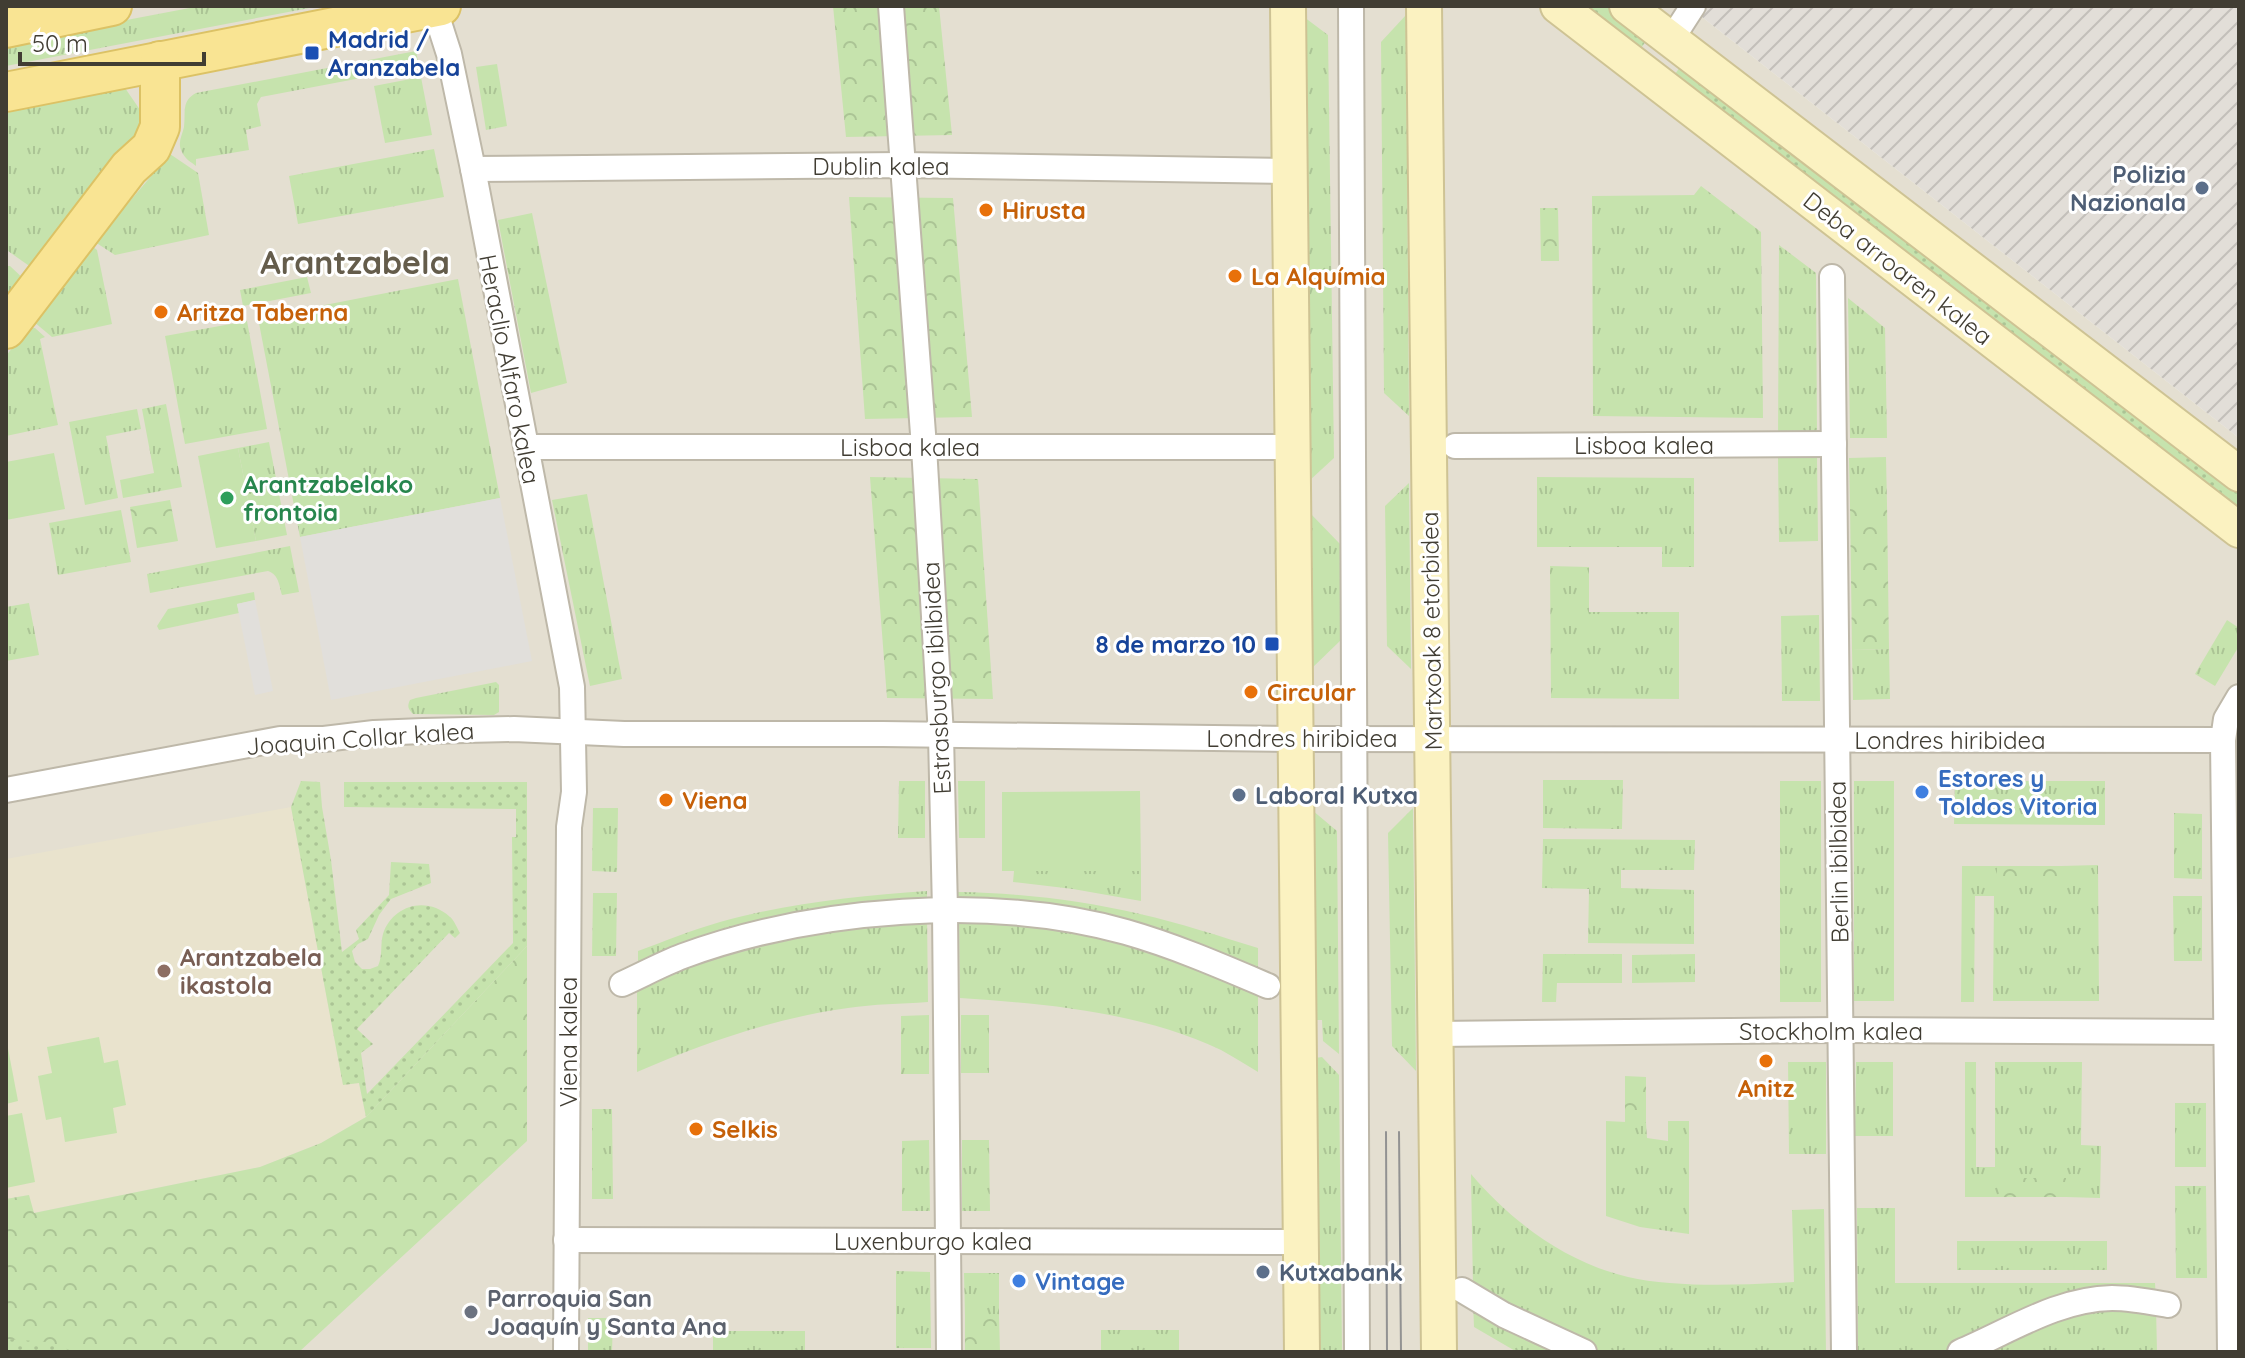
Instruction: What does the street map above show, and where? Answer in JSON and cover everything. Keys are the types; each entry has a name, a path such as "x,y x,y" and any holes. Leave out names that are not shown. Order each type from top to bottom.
{"main road":[{"path":"6,28 112,6"},
{"path":"6,92 437,7"},
{"path":"6,329 129,168 151,148 160,127 160,61"}],"street":[{"name":"Estrasburgo ibilbidea","path":"891,6 924,447 941,735 949,1352"},
{"path":"1288,6 1302,1352"},
{"path":"1351,6 1357,1352"},
{"name":"Martxoak 8 etorbidea","path":"1424,6 1439,1352"},
{"name":"Deba arroaren kalea","path":"1558,6 2239,530"},
{"name":"Deba arroaren kalea","path":"1627,6 2239,474"},
{"path":"1671,40 1693,6"},
{"name":"Heraclio Alfaro kalea","path":"437,7 473,169 527,447 572,687 573,732"},
{"name":"Dublin kalea","path":"473,169 902,165 1290,171"},
{"name":"Berlin ibilbidea","path":"1832,277 1844,1352"},
{"name":"Lisboa kalea","path":"1455,446 1834,444"},
{"name":"Lisboa kalea","path":"527,447 1293,447"},
{"path":"2230,1352 2223,740 2226,719 2239,697"},
{"name":"Joaquin Collar kalea","path":"6,790 280,739 324,739 423,731 528,729 573,732"},
{"name":"Londres hiribidea","path":"573,732 1296,739 2223,740"},
{"name":"Viena kalea","path":"566,1352 569,827 574,792 573,732"},
{"path":"622,984 682,956 807,923 878,913 945,910 1060,919 1124,932 1202,958 1268,986"},
{"name":"Stockholm kalea","path":"1435,1034 1841,1030 2227,1032"},
{"name":"Luxenburgo kalea","path":"566,1240 1301,1242"},
{"path":"1462,1290 1504,1315 1584,1352"},
{"path":"1960,1352 2069,1304 2114,1298 2168,1305"}],"shaded area":[{"path":"6,6 1688,6 2239,438 2239,1352 6,1352"},
{"path":"1688,6 2239,6 2239,438"},
{"path":"500,498 532,661 331,700 300,537"},
{"path":"255,600 273,691 255,695 237,604"},
{"name":"Arantzabela ikastola","path":"291,807 343,1084 359,1083 366,1117 321,1143 260,1167 33,1213 29,1195 6,1199 6,859"}],"green space":[{"path":"200,6 320,6 6,66 6,43"},
{"path":"833,6 939,6 952,135 846,137"},
{"path":"1576,6 1606,6 1648,38 1637,54"},
{"path":"1406,15 1409,416 1384,393 1381,42"},
{"path":"1304,17 1328,35 1334,458 1309,481"},
{"path":"416,51 419,67 261,97 257,104 261,126 246,130 249,150 196,159 196,166 181,149 186,103 196,93"},
{"path":"497,64 507,126 486,130 476,67"},
{"path":"1682,64 2239,491 2239,515 1671,80"},
{"path":"421,77 432,135 385,143 374,86"},
{"path":"123,85 151,126 35,270 8,251 6,108"},
{"path":"434,149 444,197 298,224 289,176"},
{"path":"170,154 198,173 209,235 115,255 95,242"},
{"path":"1701,186 1761,232 1763,418 1593,416 1592,196 1694,195"},
{"path":"849,197 953,198 972,417 865,419"},
{"path":"1540,208 1558,208 1559,261 1541,261"},
{"path":"532,213 567,383 531,393 498,220"},
{"path":"1779,245 1816,273 1817,437 1778,437"},
{"path":"92,246 97,250 112,324 52,337 34,322"},
{"path":"6,266 10,266 27,282 6,309"},
{"path":"307,277 311,293 243,306 240,290"},
{"path":"458,279 500,498 300,537 258,318"},
{"path":"1848,298 1885,328 1887,438 1850,438"},
{"path":"247,321 267,429 185,444 165,336"},
{"path":"30,328 35,328 45,337 40,339 58,425 6,436 6,356"},
{"path":"166,404 182,487 123,498 120,480 154,473 142,409"},
{"path":"137,409 141,429 106,436 118,498 85,505 69,422"},
{"path":"269,442 287,535 256,541 238,448"},
{"name":"Arantzabelako frontoia","path":"238,448 256,541 216,548 198,456"},
{"path":"54,453 65,509 6,520 6,462"},
{"path":"1778,456 1817,456 1818,541 1779,542"},
{"path":"1886,457 1887,504 1850,504 1849,458"},
{"path":"870,477 978,479 993,699 887,698"},
{"path":"1537,477 1694,478 1694,567 1662,567 1662,547 1537,547"},
{"path":"1409,483 1411,669 1387,646 1385,506"},
{"path":"587,494 622,679 590,686 552,500"},
{"path":"170,500 178,541 137,548 130,507"},
{"path":"1850,504 1887,504 1889,649 1852,650"},
{"path":"121,510 131,562 58,575 49,523"},
{"path":"1310,513 1340,544 1341,640 1311,669"},
{"path":"290,546 299,592 282,595 276,578 268,571 150,593 147,574"},
{"path":"1550,566 1589,567 1589,612 1679,612 1679,699 1551,698"},
{"path":"254,592 255,600 237,604 239,613 159,630 157,626 168,609"},
{"path":"29,603 39,655 6,661 6,607"},
{"path":"1819,615 1820,701 1782,701 1781,616"},
{"path":"2227,620 2239,628 2239,646 2215,686 2195,674"},
{"path":"1889,649 1890,699 1853,700 1852,650"},
{"path":"496,682 499,685 499,712 494,715 413,714 408,707 410,700 416,698"},
{"path":"1543,780 1623,780 1622,829 1543,828"},
{"path":"301,781 320,782 342,952 359,939 356,930 389,895 391,862 429,864 431,883 391,899 379,915 368,939 352,951 355,962 362,969 378,966 387,924 394,916 411,907 431,906 441,910 451,918 460,933 455,938 449,933 357,1029 373,1044 361,1053 367,1094 513,943 512,837 516,837 516,809 344,807 344,782 527,782 527,946 366,1117 359,1083 343,1085 291,807"},
{"path":"899,781 925,781 925,838 898,838"},
{"path":"958,781 985,781 985,838 959,838"},
{"path":"1780,781 1821,781 1821,1002 1780,1002"},
{"path":"1854,781 1894,781 1894,1001 1854,1001"},
{"path":"1955,781 2105,781 2105,825 1954,824"},
{"path":"1140,791 1141,871 1002,871 1002,792"},
{"path":"593,808 618,808 617,872 592,871"},
{"path":"1413,808 1416,1071 1392,1046 1388,833"},
{"path":"1312,810 1337,831 1339,1054 1323,1041 1322,1020 1314,1020"},
{"path":"2174,813 2202,814 2202,879 2174,878"},
{"path":"1543,839 1695,840 1694,870 1621,870 1621,888 1694,890 1694,944 1588,943 1589,889 1542,888"},
{"path":"2098,865 2099,1001 1993,1001 1994,896 1975,896 1974,1002 1961,1002 1962,866 1997,866 1998,885 2060,885 2061,866"},
{"path":"1997,866 2061,866 2061,885 1997,885"},
{"path":"1014,871 1141,871 1141,901 1013,882"},
{"path":"927,891 927,906 638,969 638,951 720,922 823,901"},
{"path":"958,892 1072,901 1185,926 1258,948 1258,978 1184,944 959,905"},
{"path":"593,893 617,893 616,956 592,956"},
{"path":"2173,896 2202,896 2202,961 2174,961"},
{"path":"959,913 1087,929 1258,989 1258,1072 1221,1050 1190,1037 1126,1018 1060,1007 960,998"},
{"path":"927,915 928,1002 858,1007 794,1018 714,1042 637,1072 637,982 740,943"},
{"path":"527,946 527,1141 299,1352 6,1352 6,1199 29,1195 34,1213 260,1167 321,1143 366,1117"},
{"path":"1543,954 1622,954 1622,983 1557,983 1556,1002 1542,1002"},
{"path":"1695,954 1695,982 1632,983 1632,955"},
{"path":"929,1015 929,1074 901,1074 901,1016"},
{"path":"961,1015 989,1015 989,1073 961,1073"},
{"path":"99,1037 104,1063 118,1060 126,1105 113,1108 117,1133 65,1142 61,1117 46,1120 38,1076 52,1073 47,1047"},
{"path":"6,1038 18,1101 6,1104"},
{"path":"1322,1057 1339,1075 1342,1352 1318,1352 1315,1058"},
{"path":"1788,1062 1826,1062 1826,1154 1789,1154"},
{"path":"1856,1062 1893,1062 1893,1136 1855,1136"},
{"path":"1965,1062 1976,1062 1976,1167 1995,1167 1995,1062 2082,1062 2081,1145 2101,1146 2100,1198 2066,1197 2066,1178 2000,1178 1999,1197 1965,1197"},
{"path":"1625,1076 1646,1077 1646,1123 1625,1123"},
{"path":"2175,1103 2206,1103 2206,1167 2175,1167"},
{"path":"592,1109 612,1109 613,1199 592,1199"},
{"path":"22,1113 35,1182 6,1188 6,1116"},
{"path":"1606,1121 1646,1123 1647,1138 1668,1141 1668,1121 1689,1121 1689,1234 1640,1227 1606,1216"},
{"path":"929,1140 930,1211 902,1211 902,1141"},
{"path":"962,1140 989,1140 990,1211 962,1211"},
{"path":"1471,1174 1522,1224 1561,1250 1605,1270 1667,1283 1733,1285 1794,1282 1792,1210 1824,1209 1826,1352 1598,1352 1577,1345 1473,1289"},
{"path":"1999,1178 2066,1178 2066,1197 1999,1197"},
{"path":"2175,1186 2206,1186 2207,1278 2176,1278"},
{"path":"1857,1208 1895,1208 1895,1283 2155,1283 2156,1299 2137,1295 1944,1352 1858,1352"},
{"path":"1957,1241 2107,1241 2107,1270 1957,1270"},
{"path":"896,1271 930,1272 931,1348 896,1348"},
{"path":"964,1273 999,1273 999,1316 965,1316"},
{"path":"1473,1302 1570,1352 1517,1352 1474,1327"},
{"path":"2085,1305 2156,1307 2157,1352 1970,1352"},
{"path":"965,1316 999,1316 1000,1352 965,1352"},
{"path":"588,1318 613,1318 612,1352 588,1352"},
{"path":"1101,1330 1179,1330 1179,1352 1101,1352"},
{"path":"713,1331 805,1331 805,1352 713,1352"},
{"path":"6,1339 48,1342 75,1352 6,1352"}],"tram line":[{"path":"1386,1132 1387,1352"},
{"path":"1399,1132 1401,1352"}],"place":[{"name":"Madrid / Aranzabela","path":"312,53"},
{"name":"Polizia Nazionala","path":"2202,188"},
{"name":"Hirusta","path":"986,210"},
{"name":"La Alquímia","path":"1235,276"},
{"name":"Aritza Taberna","path":"161,312"},
{"name":"Arantzabelako frontoia","path":"227,498"},
{"name":"8 de marzo 10","path":"1272,644"},
{"name":"Circular","path":"1251,692"},
{"name":"Estores y Toldos Vitoria","path":"1922,792"},
{"name":"Laboral Kutxa","path":"1239,795"},
{"name":"Viena","path":"666,800"},
{"name":"Arantzabela ikastola","path":"164,971"},
{"name":"Anitz","path":"1766,1061"},
{"name":"Selkis","path":"696,1129"},
{"name":"Kutxabank","path":"1263,1272"},
{"name":"Vintage","path":"1019,1281"},
{"name":"Parroquia San Joaquín y Santa Ana","path":"471,1312"}],"district":[{"name":"Arantzabela","path":"355,262"}]}
